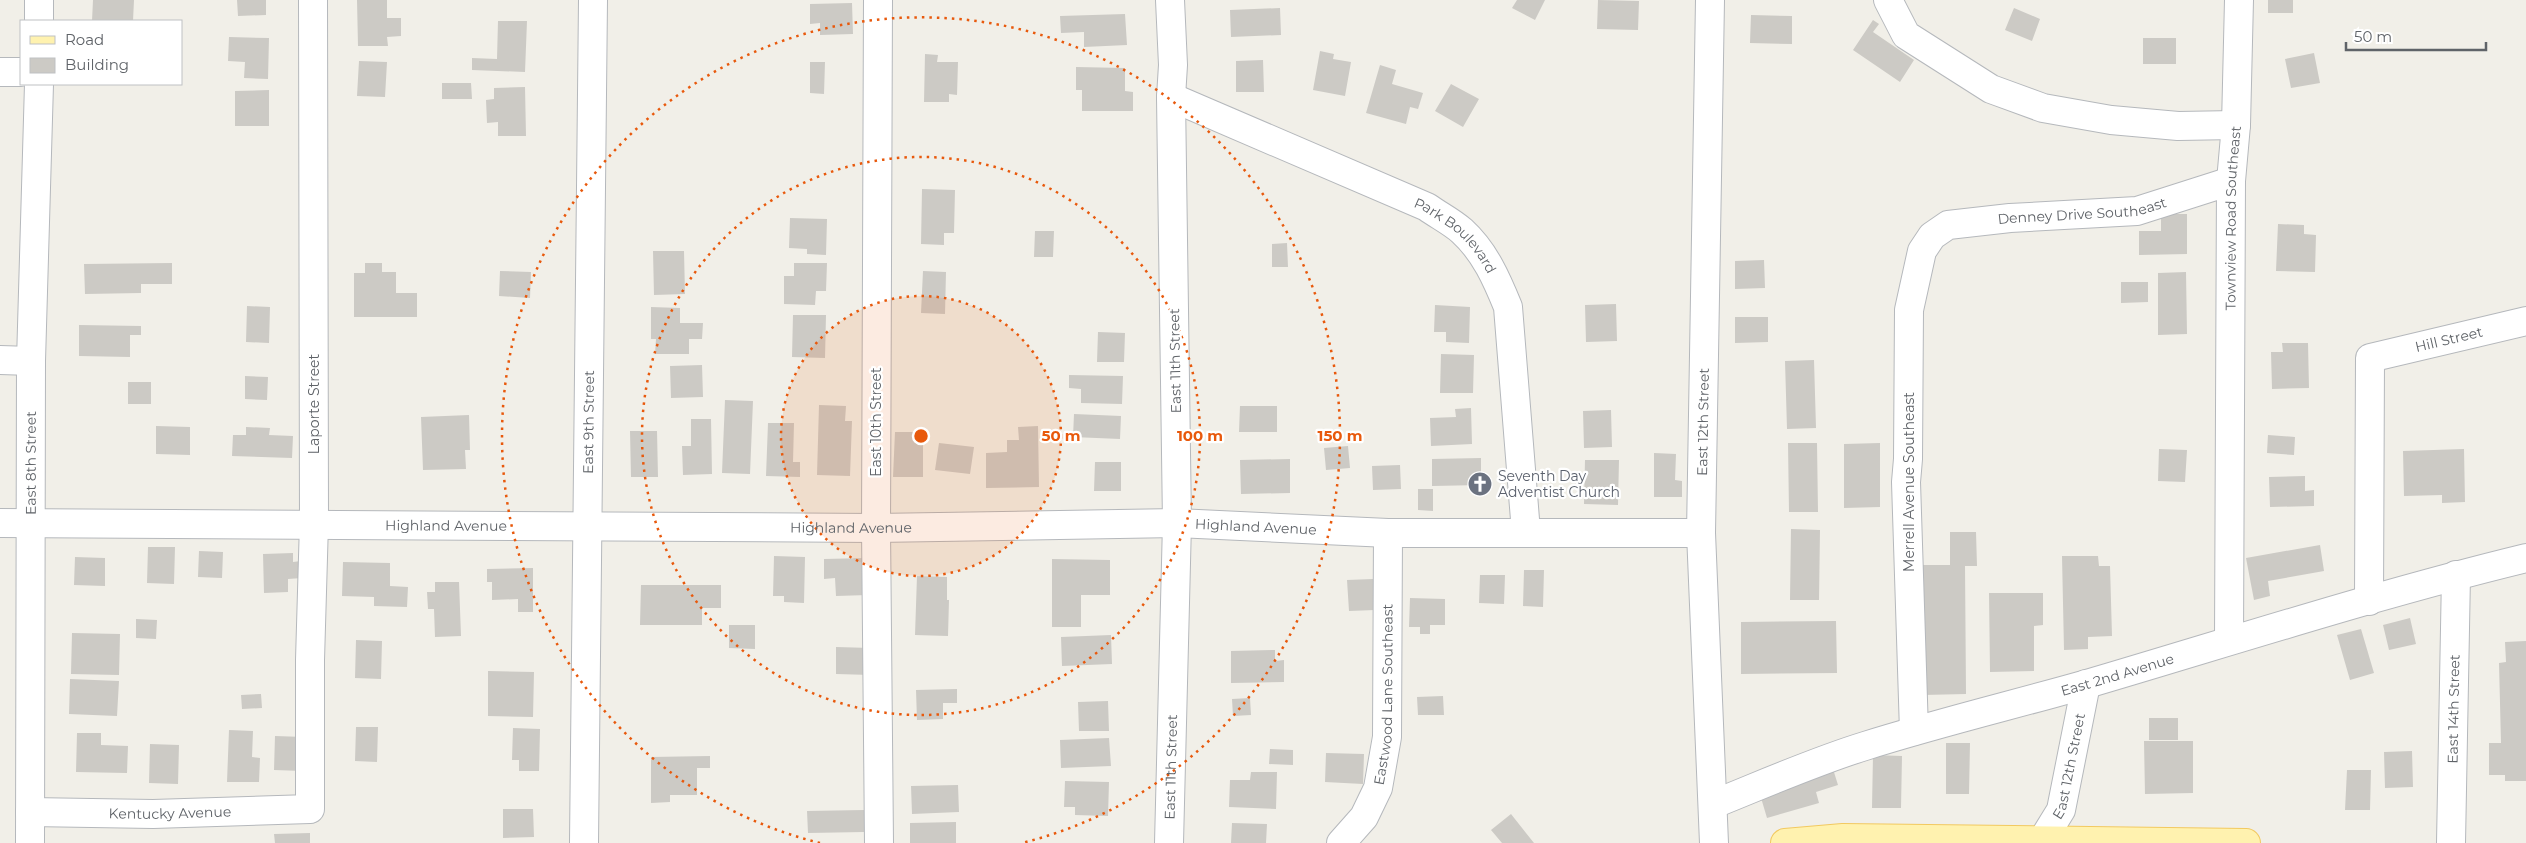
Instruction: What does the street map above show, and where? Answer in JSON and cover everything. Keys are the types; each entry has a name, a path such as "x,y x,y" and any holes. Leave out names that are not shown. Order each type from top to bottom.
{"main road":[{"path":"1785,843 1843,838 1935,841 2246,843"}],"street":[{"path":"39,0 39,20"},
{"name":"Laporte Street","path":"310,809 310,660 314,523 313,0"},
{"name":"East 9th Street","path":"584,843 593,0"},
{"name":"East 10th Street","path":"878,0 876,528 879,843"},
{"name":"East 11th Street","path":"1169,843 1177,523 1171,97 1173,65 1170,0"},
{"name":"East 12th Street","path":"1710,0 1701,533 1714,804 1714,843"},
{"name":"Townview Road Southeast","path":"1888,0 1906,35 1991,89 2043,108 2111,120 2178,126 2236,124 2231,182 2229,640"},
{"path":"2236,124 2239,0"},
{"path":"0,72 20,72"},
{"name":"East 8th Street","path":"30,843 31,361 38,85"},
{"name":"Park Boulevard","path":"1171,97 1427,208 1462,231 1481,252 1495,276 1508,307 1526,532"},
{"name":"Denney Drive Southeast","path":"1932,236 1948,225 2010,218 2137,211 2231,182"},
{"name":"Merrell Avenue Southeast","path":"1914,731 1906,482 1908,459 1909,310 1922,252 1932,236"},
{"name":"Hill Street","path":"2369,601 2370,358 2526,321"},
{"path":"0,360 31,361"},
{"name":"Highland Avenue","path":"0,523 314,523 876,528 1177,523 1388,533 1701,533"},
{"name":"Eastwood Lane Southeast","path":"1341,843 1364,817 1378,788 1387,737 1388,533"},
{"name":"East 2nd Avenue","path":"1714,804 1813,763 1914,731 2086,684 2229,640 2456,575 2526,558"},
{"name":"East 14th Street","path":"2450,843 2456,575"},
{"name":"East 12th Street","path":"2041,842 2061,810 2086,684"},
{"name":"Kentucky Avenue","path":"30,812 153,814 310,809"}],"building":[{"path":"93,0 134,0 133,20 92,20"},
{"path":"237,0 266,0 266,15 238,16"},
{"path":"357,0 387,0 387,18 401,18 401,36 387,37 388,46 358,46"},
{"path":"1517,0 1545,0 1535,20 1512,8"},
{"path":"1598,0 1639,1 1638,30 1597,29"},
{"path":"2268,0 2293,0 2293,13 2268,13"},
{"path":"852,3 853,34 820,35 820,23 810,24 810,4"},
{"path":"1280,8 1281,35 1231,37 1230,10"},
{"path":"2014,8 2040,19 2032,41 2005,30"},
{"path":"1125,14 1127,45 1084,47 1084,32 1061,33 1060,16"},
{"path":"1751,15 1792,16 1792,44 1750,43"},
{"path":"1873,20 1879,24 1873,32 1914,60 1900,82 1853,50"},
{"path":"498,21 527,21 525,72 472,70 472,58 497,59"},
{"path":"229,37 269,38 268,79 244,78 245,62 228,61"},
{"path":"2143,38 2176,38 2176,64 2143,64"},
{"path":"1320,51 1334,54 1333,59 1351,62 1345,96 1313,90"},
{"path":"2314,53 2320,83 2291,88 2285,59"},
{"path":"925,54 938,55 937,62 958,62 957,95 949,94 949,102 924,102"},
{"path":"1263,60 1264,92 1236,92 1236,61"},
{"path":"359,61 387,62 385,97 357,96"},
{"path":"810,62 825,62 824,94 810,93"},
{"path":"1380,65 1396,70 1392,84 1423,93 1418,109 1410,107 1406,124 1366,113"},
{"path":"1076,67 1125,68 1125,91 1133,92 1133,111 1082,111 1082,90 1076,90"},
{"path":"442,83 471,83 472,99 442,99"},
{"path":"1451,84 1479,99 1463,127 1435,111"},
{"path":"525,87 526,136 498,136 498,122 487,123 486,100 494,99 494,88"},
{"path":"269,90 269,126 235,126 235,91"},
{"path":"922,189 955,190 954,233 944,233 944,245 921,244"},
{"path":"2161,214 2187,214 2187,254 2139,255 2139,231 2161,231"},
{"path":"790,218 827,219 826,255 807,254 807,249 789,248"},
{"path":"2278,224 2304,225 2304,234 2316,235 2315,272 2276,271"},
{"path":"1035,231 1054,231 1053,257 1034,257"},
{"path":"1287,243 1288,267 1272,267 1272,244"},
{"path":"653,251 684,251 685,294 654,295"},
{"path":"1764,260 1765,288 1735,289 1735,261"},
{"path":"172,263 172,284 141,284 141,293 85,294 84,264"},
{"path":"365,263 382,263 382,272 396,272 396,293 417,293 417,317 354,317 354,273 365,273"},
{"path":"794,263 827,263 826,291 816,291 815,305 784,304 784,276 794,276"},
{"path":"500,271 531,272 530,298 499,296"},
{"path":"923,271 946,272 945,314 921,313"},
{"path":"2186,272 2187,334 2158,335 2158,273"},
{"path":"2121,282 2148,282 2148,302 2121,303"},
{"path":"1616,304 1617,341 1586,342 1585,305"},
{"path":"1435,305 1470,307 1469,343 1446,342 1446,332 1434,332"},
{"path":"247,306 270,307 269,343 246,342"},
{"path":"651,307 680,308 680,323 703,323 702,339 689,339 689,354 655,354 656,339 651,339"},
{"path":"793,315 826,315 825,358 792,357"},
{"path":"1735,317 1768,317 1768,342 1735,343"},
{"path":"79,325 141,326 141,335 130,335 130,357 79,356"},
{"path":"1098,332 1125,333 1124,362 1097,362"},
{"path":"2282,343 2308,343 2309,388 2272,389 2271,352 2283,352"},
{"path":"1441,354 1474,355 1473,393 1440,393"},
{"path":"1814,360 1816,428 1787,429 1785,361"},
{"path":"702,365 703,397 671,398 670,366"},
{"path":"1069,375 1123,376 1122,404 1081,403 1081,389 1069,388"},
{"path":"245,376 268,377 267,400 245,399"},
{"path":"128,382 151,382 151,404 128,404"},
{"path":"725,400 753,401 750,474 722,473"},
{"path":"819,405 846,406 845,421 852,421 850,476 817,475"},
{"path":"1240,406 1277,406 1277,432 1239,432"},
{"path":"1471,408 1472,444 1431,446 1430,418 1456,417 1455,409"},
{"path":"1611,410 1612,447 1584,448 1583,411"},
{"path":"1074,414 1121,416 1120,439 1073,437"},
{"path":"469,415 470,450 465,450 466,469 423,470 421,417"},
{"path":"691,419 711,419 712,474 683,475 682,446 691,446"},
{"path":"768,423 794,423 793,462 800,462 800,477 766,476"},
{"path":"156,426 190,427 190,455 156,454"},
{"path":"1038,426 1039,487 986,488 986,453 1007,452 1007,440 1019,440 1018,427"},
{"path":"246,427 270,428 269,435 293,436 292,458 232,456 233,435 246,435"},
{"path":"630,431 657,431 658,477 631,477"},
{"path":"895,432 923,432 923,477 893,477"},
{"path":"2268,435 2295,437 2294,455 2267,453"},
{"path":"939,443 974,447 970,474 935,470"},
{"path":"1788,443 1817,443 1818,512 1789,512"},
{"path":"1880,443 1880,507 1844,508 1844,444"},
{"path":"1348,446 1350,468 1326,470 1324,448"},
{"path":"2159,449 2187,450 2185,482 2158,481"},
{"path":"2464,449 2465,502 2442,503 2442,495 2404,496 2403,451"},
{"path":"1654,453 1676,454 1675,480 1682,481 1682,497 1654,497"},
{"path":"1481,458 1481,485 1432,486 1432,459"},
{"path":"1290,459 1290,493 1241,494 1240,460"},
{"path":"1585,460 1619,460 1618,505 1584,504"},
{"path":"1095,462 1121,462 1121,491 1094,491"},
{"path":"1400,465 1401,489 1373,490 1372,466"},
{"path":"2305,476 2305,491 2314,490 2314,506 2270,507 2269,477"},
{"path":"1418,489 1433,489 1433,511 1418,510"},
{"path":"1791,529 1820,530 1819,600 1790,600"},
{"path":"1950,532 1976,532 1977,566 1965,566 1966,694 1923,695 1921,565 1950,565"},
{"path":"2320,545 2324,571 2268,581 2270,596 2254,600 2246,558"},
{"path":"148,547 175,547 174,584 147,583"},
{"path":"199,551 223,552 222,578 198,577"},
{"path":"293,553 293,562 301,561 302,578 288,579 288,592 264,593 263,554"},
{"path":"774,556 805,557 804,603 784,602 784,596 773,596"},
{"path":"2062,556 2098,556 2099,566 2110,566 2112,636 2088,637 2088,649 2064,650"},
{"path":"75,557 105,558 105,586 74,585"},
{"path":"867,558 868,595 836,596 835,578 824,579 824,559"},
{"path":"1052,559 1110,560 1110,595 1081,595 1081,627 1052,627"},
{"path":"343,562 390,563 390,586 408,587 407,607 374,606 374,597 342,596"},
{"path":"533,568 533,612 518,612 518,599 492,600 492,582 487,582 487,569"},
{"path":"1524,570 1544,570 1543,607 1523,606"},
{"path":"1480,575 1505,575 1504,604 1479,603"},
{"path":"917,576 947,577 947,600 949,600 948,636 915,635"},
{"path":"1373,579 1375,610 1349,611 1347,580"},
{"path":"435,582 459,582 461,636 435,637 434,609 428,609 427,592 435,592"},
{"path":"641,585 721,585 721,608 702,608 702,625 640,625"},
{"path":"1989,593 2043,593 2043,625 2034,626 2034,671 1990,672"},
{"path":"1410,598 1445,599 1445,625 1430,625 1430,634 1420,634 1420,627 1409,627"},
{"path":"2410,618 2416,644 2389,650 2383,625"},
{"path":"136,619 157,620 156,639 136,638"},
{"path":"1836,621 1837,673 1741,674 1741,622"},
{"path":"729,625 755,625 755,649 729,648"},
{"path":"2361,629 2374,673 2350,680 2337,635"},
{"path":"72,633 120,634 119,675 71,674"},
{"path":"1111,635 1112,664 1062,666 1061,637"},
{"path":"356,640 382,641 381,679 355,678"},
{"path":"2526,641 2526,781 2505,781 2505,775 2489,775 2489,743 2501,743 2499,663 2506,662 2505,642"},
{"path":"836,647 871,648 871,675 836,674"},
{"path":"1275,650 1275,661 1284,660 1284,682 1231,683 1231,651"},
{"path":"488,671 534,672 533,717 488,716"},
{"path":"70,679 119,681 117,716 69,714"},
{"path":"957,689 957,703 943,703 943,719 917,720 916,690"},
{"path":"261,694 262,708 242,709 241,695"},
{"path":"1443,696 1444,715 1418,715 1417,697"},
{"path":"1250,698 1251,715 1233,716 1232,699"},
{"path":"1108,701 1109,731 1079,731 1078,702"},
{"path":"2149,718 2178,718 2178,740 2149,740"},
{"path":"356,727 378,727 377,762 355,761"},
{"path":"513,728 540,729 539,771 519,771 519,760 512,760"},
{"path":"229,730 253,731 252,757 260,758 259,782 227,782"},
{"path":"77,733 101,733 101,745 128,746 127,773 76,772"},
{"path":"275,736 304,737 303,771 274,770"},
{"path":"1109,738 1111,766 1061,768 1060,740"},
{"path":"2144,741 2193,741 2193,793 2145,794"},
{"path":"1946,743 1970,743 1969,794 1946,794"},
{"path":"150,744 179,745 178,784 149,783"},
{"path":"1270,749 1293,750 1293,765 1269,764"},
{"path":"2412,751 2413,787 2385,788 2384,752"},
{"path":"1326,753 1364,754 1363,784 1325,782"},
{"path":"1873,755 1902,756 1901,808 1872,808"},
{"path":"710,756 710,768 697,768 697,795 670,795 670,802 651,803 651,757"},
{"path":"1833,769 1838,785 1816,792 1819,803 1767,818 1759,791"},
{"path":"2347,770 2371,770 2370,810 2345,810"},
{"path":"1251,772 1277,772 1276,809 1229,807 1230,780 1250,780"},
{"path":"1065,781 1109,782 1108,816 1075,815 1075,807 1064,807"},
{"path":"958,785 959,812 912,814 911,786"},
{"path":"503,809 533,809 534,837 503,838"},
{"path":"864,810 864,832 808,833 807,811"},
{"path":"1511,814 1534,843 1502,843 1491,830"},
{"path":"956,822 956,843 910,843 910,823"},
{"path":"1232,823 1267,824 1266,843 1231,843"},
{"path":"310,833 310,843 275,843 274,834"}],"place":[{"name":"Seventh Day Adventist Church","path":"1480,484"}]}
